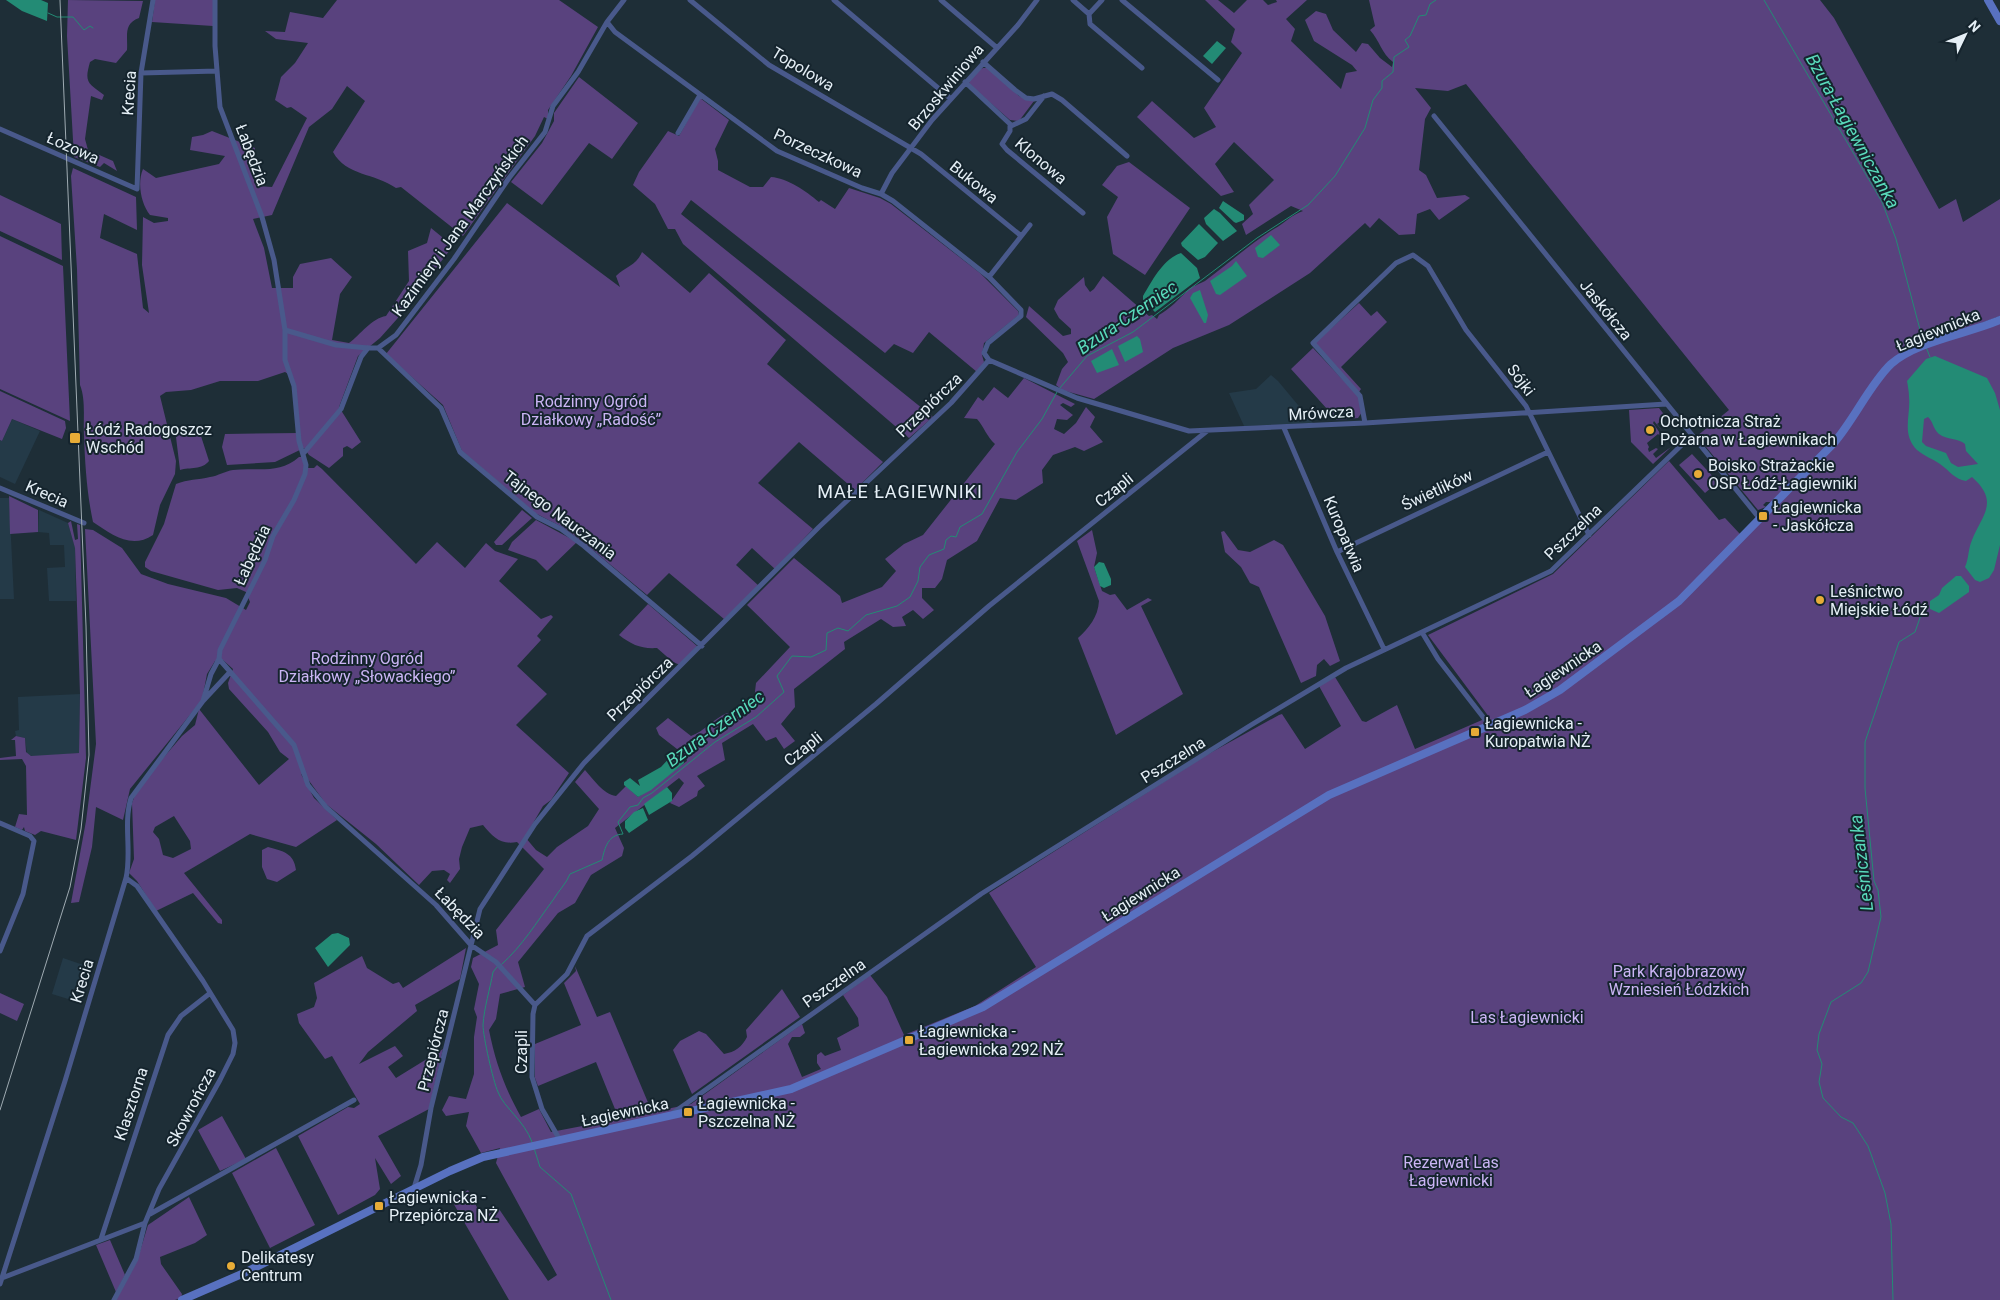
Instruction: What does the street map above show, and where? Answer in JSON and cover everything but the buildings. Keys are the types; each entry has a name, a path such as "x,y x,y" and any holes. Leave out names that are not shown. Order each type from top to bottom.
{"street":[{"name":"Krecia","path":"138,189 142,73 153,0"},
{"name":"Łabędzia","path":"215,0 220,107 262,217 274,260 285,330 285,360 294,386 298,441 306,459 305,474 294,500 273,536 265,560 220,650 219,659 294,745 304,776 317,797 436,904 471,945 496,962 535,1006"},
{"path":"608,25 624,0"},
{"name":"Topolowa","path":"690,0 769,65 912,148"},
{"path":"834,0 951,99"},
{"path":"941,0 996,47"},
{"name":"Brzoskwiniowa","path":"881,194 892,173 932,120 996,47 1018,25 1036,0"},
{"path":"1074,0 1089,14 1090,24 1142,68"},
{"path":"1089,14 1102,0"},
{"path":"1122,0 1218,80"},
{"path":"1988,0 2000,21"},
{"name":"Porzeczkowa","path":"608,25 776,151 862,188 881,194 989,277 1015,301 1021,310 1021,316 988,343 984,353 989,360"},
{"name":"Kazimiery i Jana Marczyńskich","path":"378,348 396,335 454,259 509,178 545,132 553,106 578,72 608,25"},
{"path":"983,62 1022,96 1034,99 1052,94 1062,100 1127,156"},
{"path":"142,73 217,71"},
{"name":"Klonowa","path":"965,82 1006,118 1011,126 1003,141 1003,146 1083,212"},
{"path":"678,133 700,94"},
{"path":"1011,126 1026,119 1044,96"},
{"name":"Jaskółcza","path":"1434,116 1760,519"},
{"name":"Łozowa","path":"0,128 138,189"},
{"name":"Bukowa","path":"912,148 1020,236"},
{"path":"989,277 1030,225"},
{"name":"Sójki","path":"1365,423 1360,396 1313,344 1396,263 1414,255 1428,266 1466,330 1529,412 1589,535"},
{"name":"Łagiewnicka","path":"182,1300 244,1273 483,1157 796,1088 967,1015 1329,795 1490,726 1555,694 1659,618 1679,601 1841,434 1890,365 1902,356 1921,348 2000,320"},
{"path":"285,330 304,338 336,345 378,348"},
{"path":"303,454 341,408 361,357 368,348"},
{"name":"Tajnego Nauczania","path":"378,348 441,408 460,452 537,517 560,529 584,546 702,646"},
{"name":"Mrówcza","path":"989,360 1064,393 1188,430 1284,428 1666,404"},
{"name":"Przepiórcza","path":"414,1189 471,945 484,902 536,824 584,763 819,528 951,403 989,360"},
{"name":"Kuropatwia","path":"1284,428 1337,552 1384,650"},
{"path":"1188,430 1191,443"},
{"name":"Czapli","path":"560,1140 542,1109 532,1077 535,1006 567,974 587,936 692,856 876,704 989,606 1207,431"},
{"name":"Pszczelna","path":"668,1116 981,894 1259,720 1346,668 1423,634 1446,620 1551,570 1692,435"},
{"name":"Świetlików","path":"1337,552 1548,452"},
{"name":"Krecia","path":"0,488 84,523"},
{"path":"1423,634 1438,658 1490,726"},
{"name":"Krecia","path":"203,701 209,678 219,659"},
{"name":"Krecia","path":"1,1281 66,1081 126,878 130,858 128,811 133,793 203,701 230,672"},
{"path":"0,823 30,836 34,841 23,894 0,951"},
{"name":"Skowrończa","path":"114,1300 136,1259 145,1223 159,1189 191,1136 234,1051 233,1030 137,886 126,878"},
{"name":"Klasztorna","path":"101,1239 168,1035 181,1016 209,994"},
{"path":"149,1214 354,1100"},
{"path":"1,1281 101,1239 145,1223"}],"shaded area":[{"path":"6,0 41,0 48,3 47,21 22,11"},
{"path":"1217,41 1226,48 1212,64 1203,56"},
{"path":"1223,201 1244,215 1244,220 1234,222 1219,208"},
{"path":"1214,209 1237,231 1223,241 1206,224 1204,218"},
{"path":"1199,224 1218,243 1205,257 1198,260 1181,243"},
{"path":"1271,235 1280,245 1263,258 1258,257 1255,248"},
{"path":"1181,253 1197,268 1200,278 1155,312 1143,300 1143,296 1163,265"},
{"path":"1236,261 1247,276 1220,295 1216,294 1210,281 1232,266"},
{"path":"1200,290 1208,315 1206,323 1204,323 1190,298 1193,293"},
{"path":"1137,336 1140,339 1143,352 1125,362 1118,346"},
{"path":"1112,349 1119,365 1097,373 1091,361"},
{"path":"1935,356 1987,378 1995,393 2000,410 2000,545 1994,570 1989,578 1980,582 1975,580 1965,567 1971,543 1984,516 1987,501 1985,494 1972,477 1966,481 1955,477 1940,464 1917,450 1909,438 1909,395 1907,381 1926,359","holes":["1928,417 1939,434 1965,444 1966,451 1978,464 1958,467 1951,463 1946,453 1926,446 1922,442 1924,419"]},
{"path":"1271,375 1313,423 1244,426 1229,393 1256,389"},
{"path":"12,419 40,431 15,484 0,477 0,440 2,441"},
{"path":"0,498 9,498 14,599 0,599"},
{"path":"39,510 68,523 75,547 76,601 49,601 47,568 65,567 64,545 50,545 49,533 38,532"},
{"path":"1099,562 1104,563 1111,579 1111,585 1104,588 1100,586 1094,567"},
{"path":"1956,576 1961,576 1969,586 1969,592 1939,613 1930,609 1930,601 1939,595 1942,588"},
{"path":"80,694 79,753 34,757 27,754 25,738 16,736 15,731 19,730 18,697"},
{"path":"674,753 682,754 684,763 651,790 638,797 624,785 624,782 630,778 640,786 638,780 661,767"},
{"path":"667,787 672,793 672,801 649,815 644,804"},
{"path":"643,808 648,820 629,833 625,828 625,821 634,812"},
{"path":"338,933 349,938 350,945 328,967 315,948 332,934"},
{"path":"63,958 92,968 81,1003 52,994"}],"green space":[{"path":"68,0 143,1 139,18 128,27 127,50 116,63 95,59 90,62 87,74 91,85 104,95 102,100 91,96 85,139 88,150 113,161 117,171 104,163 100,167 74,157 67,36"},
{"path":"155,0 213,0 213,26 152,22"},
{"path":"337,0 559,0 598,27 571,76 548,110 548,119 544,117 535,136 463,236 401,187 396,188 379,179 353,170 339,160 333,152 365,101 347,86 332,109 309,127 272,215 253,219 264,248 272,288 293,288 293,277 300,264 331,258 352,277 340,294 332,340 349,343 371,323 386,316 409,281 408,251 427,243 431,228 453,246 397,319 380,338 358,356 339,407 361,442 352,449 347,446 343,448 343,456 329,468 309,455 304,448 275,462 227,465 222,447 225,434 300,433 293,377 285,372 258,381 220,381 191,390 166,392 160,396 176,461 175,474 160,505 153,535 137,541 121,539 93,522 88,490 84,447 84,403 80,385 77,269 71,176 73,168 136,197 137,230 104,214 100,238 137,254 143,308 149,313 142,265 143,217 154,223 168,221 168,218 150,215 147,210 142,199 140,187 143,169 156,178 219,164 225,156 190,150 192,137 212,131 255,148 254,182 257,186 272,187 307,118 291,107 287,108 275,100 281,77 295,63 308,43 276,39 265,31 285,32 290,12 323,18"},
{"name":"Las Łagiewnicki","path":"1205,0 1218,0 1234,13 1247,0 1263,0 1268,5 1277,2 1276,0 1307,0 1286,19 1295,29 1291,41 1341,89 1346,73 1357,71 1352,65 1314,41 1305,20 1316,11 1326,14 1333,30 1356,52 1362,43 1368,44 1380,58 1392,67 1393,62 1386,55 1370,30 1375,26 1369,0 1820,0 1834,18 1939,209 1956,199 1963,222 2000,199 2000,316 1971,327 2000,318 2000,1300 509,1300 452,1201 468,1190 482,1217 499,1209 548,1281 557,1275 496,1163 500,1148 481,1153 466,1126 469,1112 446,1116 442,1110 449,1096 466,1099 474,1074 474,1037 477,1017 474,1009 479,984 471,967 473,958 498,945 496,930 544,869 517,842 511,843 497,839 483,825 470,828 459,859 460,869 450,883 447,880 450,874 444,870 432,871 419,885 376,844 326,804 307,778 301,774 314,798 337,820 296,847 250,834 184,873 222,920 222,924 218,923 193,893 156,911 137,881 129,873 134,859 132,803 135,795 158,764 182,736 195,725 199,709 259,785 289,759 280,752 268,732 229,689 228,683 233,669 223,660 215,661 207,674 202,700 130,789 123,820 96,807 92,847 79,902 71,903 86,821 96,744 85,529 93,530 122,548 141,574 168,584 226,598 246,610 250,602 246,592 237,588 218,590 151,571 145,567 145,562 164,524 176,484 227,471 276,468 291,463 299,457 303,457 307,468 314,468 317,465 322,469 416,564 437,542 465,568 486,543 495,551 518,559 499,581 541,619 551,615 553,617 537,636 541,640 517,666 547,694 516,725 569,773 551,800 543,806 525,837 536,850 547,857 557,847 588,826 599,809 575,782 585,770 599,786 611,795 616,796 626,786 638,797 687,761 686,756 659,735 656,728 668,718 691,736 727,713 735,717 754,700 756,683 790,647 747,605 794,558 840,596 842,603 882,587 896,571 885,559 904,544 923,535 995,444 977,419 964,418 978,397 983,401 994,387 1008,398 1024,378 1075,404 1071,407 1063,403 1060,405 1073,415 1067,420 1057,419 1054,429 1064,434 1076,423 1086,407 1095,417 1090,427 1103,442 1084,451 1075,447 1053,455 1042,470 1043,483 1016,500 1000,498 977,541 947,560 942,579 935,588 922,588 922,598 934,610 923,619 913,610 902,617 906,626 893,627 881,619 844,642 845,649 794,689 795,707 781,724 795,741 784,749 776,737 766,741 753,724 722,743 725,760 697,776 705,786 698,791 697,796 679,807 670,803 684,783 679,778 615,828 624,848 622,856 591,875 575,903 558,913 518,962 525,987 500,994 496,1019 489,1030 501,1075 521,1117 539,1109 551,1132 619,1119 596,1062 538,1086 535,1078 535,1044 581,1025 564,983 576,971 575,966 597,1017 610,1012 652,1112 691,1104 802,1024 805,1033 800,1037 792,1037 788,1044 802,1077 821,1069 817,1063 817,1055 821,1052 825,1056 841,1050 837,1038 859,1026 858,1018 843,995 870,975 887,997 904,1035 975,1006 1036,967 989,893 1203,757 1279,715 1282,714 1305,749 1341,726 1319,686 1335,677 1362,721 1366,722 1397,705 1415,749 1489,717 1428,635 1553,574 1669,461 1719,520 1725,518 1740,534 1772,502 1766,502 1763,505 1766,507 1758,510 1697,436 1729,410 1466,84 1448,91 1415,88 1431,108 1425,119 1419,170 1426,175 1437,198 1465,195 1470,198 1439,220 1430,209 1417,214 1415,234 1399,235 1379,218 1370,228 1365,223 1310,273 1229,325 1173,348 1094,399 1062,390 1056,385 1062,369 1068,362 1063,353 1026,317 1029,306 1063,336 1071,334 1071,329 1059,318 1054,309 1058,300 1084,277 1085,285 1090,292 1103,276 1149,316 1152,315 1157,319 1159,315 1171,307 1190,289 1205,281 1256,241 1303,211 1291,206 1246,235 1242,224 1253,214 1249,205 1274,180 1234,142 1215,164 1234,192 1221,196 1137,117 1152,101 1194,138 1216,127 1204,108 1242,53 1231,42 1235,29","holes":["174,816 190,841 191,849 173,858 163,855 159,839 153,832 155,827"]},
{"path":"988,68 1019,96 1034,101 1019,121 1010,120 970,85 969,82 977,71"},
{"path":"579,77 638,123 612,159 589,143 542,205 511,182 542,143 554,121 554,113"},
{"path":"700,98 729,120 715,149 718,170 750,187 763,187 771,177 790,182 819,202 821,200 835,209 849,188 880,198 891,204 980,273 1018,311 1019,315 984,343 982,355 984,362 977,372 929,332 913,353 894,344 885,353 691,200 681,214 933,417 909,438 683,244 675,229 668,229 655,204 633,185 639,172 668,131 679,136"},
{"path":"1129,162 1190,208 1145,275 1113,254 1107,217 1118,197 1102,185 1117,166"},
{"path":"0,195 61,224 62,260 0,231"},
{"name":"Rodzinny Ogród Działkowy „Radość”","path":"507,203 620,287 616,276 634,263 642,252 690,293 709,273 786,340 767,364 883,462 855,490 799,442 758,483 813,529 775,569 752,548 736,565 759,586 724,619 669,573 647,595 583,542 562,527 535,513 462,451 443,405 386,354"},
{"path":"0,236 63,266 70,421 0,389"},
{"path":"1359,303 1371,316 1377,311 1387,322 1341,367 1361,389 1359,392 1316,347 1316,342"},
{"path":"1313,348 1359,397 1362,412 1358,418 1337,420 1291,369"},
{"path":"0,391 65,421 66,428 62,439 12,419 2,441 0,440"},
{"path":"1659,408 1666,417 1657,424 1663,432 1654,421 1653,423 1664,439 1658,434 1647,443 1648,449 1649,452 1656,448 1658,449 1653,454 1656,458 1671,447 1653,464 1631,442 1629,410"},
{"path":"195,430 200,433 209,461 203,466 180,470 176,437 183,431"},
{"name":"Boisko Strażackie OSP Łódź-Łagiewniki","path":"1692,454 1718,482 1705,493 1679,465"},
{"path":"9,496 38,510 38,532 10,534"},
{"path":"522,510 532,518 502,545 496,545 494,542"},
{"path":"536,520 577,542 547,571 536,560 508,550 512,542"},
{"path":"71,521 75,540 78,539 77,524 80,525 86,758 76,840 41,831 35,835 25,831 24,827 22,830 15,827 19,814 27,815 26,766 22,759 0,760 0,758 16,756 15,740 11,740 16,736 25,738 26,752 31,756 79,753 80,694 75,548 68,523"},
{"path":"1092,530 1097,553 1094,567 1102,591 1110,595 1115,594 1127,610 1148,598 1152,600 1141,606 1183,694 1116,735 1078,638 1092,622 1097,612 1099,601 1077,541"},
{"path":"1224,531 1238,550 1250,552 1274,540 1283,545 1325,616 1340,661 1330,666 1324,659 1317,665 1316,676 1301,683 1259,587 1250,583 1241,567 1225,552 1221,532"},
{"path":"648,604 697,646 680,665 673,662 657,648 637,646 619,635"},
{"path":"268,847 290,856 296,870 277,882 267,879 262,867 262,850"},
{"path":"466,948 460,979 415,1005 417,1011 368,1052 359,1064 395,1046 403,1056 388,1067 396,1078 443,1049 429,1109 378,1136 401,1176 391,1184 375,1158 380,1189 375,1195 338,1215 298,1136 348,1107 354,1108 360,1104 332,1056 325,1059 299,1023 297,1014 314,1007 317,998 314,983 362,956 367,968 393,984 399,982 403,988"},
{"path":"782,989 800,1017 692,1094 673,1050 680,1041 699,1031 706,1034 724,1054 732,1052 743,1044 747,1037 746,1030"},
{"path":"0,993 24,1004 17,1021 0,1013"},
{"path":"222,1116 246,1159 220,1171 198,1130"},
{"path":"276,1148 315,1225 270,1248 232,1173"},
{"path":"189,1197 207,1235 195,1243 160,1257 161,1264 182,1294 181,1298 175,1300 116,1300 137,1261 148,1225"},
{"path":"110,1240 125,1275 116,1292 96,1245"}],"waterway":[{"name":"Bzura-Czerniec","path":"1059,389 1087,356 1133,332 1257,238 1308,205 1335,176 1365,128 1373,100 1382,88 1382,81 1393,72 1394,57 1409,47 1405,40 1410,36 1419,16 1426,15 1430,4 1436,0"},
{"name":"Bzura-Łagiewniczanka","path":"1764,0 1882,202 1896,239 1923,341"},
{"path":"48,13 57,17 73,17 84,30 90,26 93,28"},
{"name":"Bzura-Łagiewniczanka","path":"1926,347 1930,357"},
{"name":"Bzura-Czerniec","path":"501,965 529,934 570,874 602,860 608,842 614,837 623,834 618,822 630,807 638,805 643,798 652,793 715,742 756,717 784,692 777,676 792,656 811,657 826,650 827,633 838,628 848,631 866,615 897,606 910,597 918,581 920,567 929,555 944,549 946,540 951,536 956,537 960,527 982,514 1017,452 1042,419 1057,392"},
{"name":"Leśniczanka","path":"1893,1300 1891,1224 1885,1193 1868,1146 1853,1123 1841,1117 1823,1098 1819,1082 1822,1064 1817,1050 1819,1034 1831,1002 1861,983 1868,972 1881,917 1878,890 1874,881 1865,788 1865,742 1899,642 1915,632 1921,615 1929,606"},
{"name":"Bzura-Czerniec","path":"497,967 493,972 483,1025 486,1048 498,1092 524,1127 532,1142"},
{"name":"Bzura-Czerniec","path":"534,1148 540,1167 571,1194 611,1300"}],"railway":[{"path":"0,1110 70,887 81,829 89,755 86,626 60,0"}],"place":[{"name":"Ochotnicza Straż Pożarna w Łagiewnikach","path":"1650,430"},
{"name":"Łódź Radogoszcz Wschód","path":"75,438"},
{"name":"Boisko Strażackie OSP Łódź-Łagiewniki","path":"1698,474"},
{"name":"Łagiewnicka - Jaskółcza","path":"1763,516"},
{"name":"Leśnictwo Miejskie Łódź","path":"1820,600"},
{"name":"Łagiewnicka - Kuropatwia NŻ","path":"1475,732"},
{"name":"Łagiewnicka - Łagiewnicka 292 NŻ","path":"909,1040"},
{"name":"Łagiewnicka - Pszczelna NŻ","path":"688,1112"},
{"name":"Łagiewnicka - Przepiórcza NŻ","path":"379,1206"},
{"name":"Delikatesy Centrum","path":"231,1266"}],"district":[{"name":"MAŁE ŁAGIEWNIKI","path":"900,491"}],"park label":[{"name":"Rodzinny Ogród Działkowy „Słowackiego”","path":"367,667"},
{"name":"Park Krajobrazowy Wzniesień Łódzkich","path":"1679,980"},
{"name":"Rezerwat Las Łagiewnicki","path":"1451,1171"}]}
